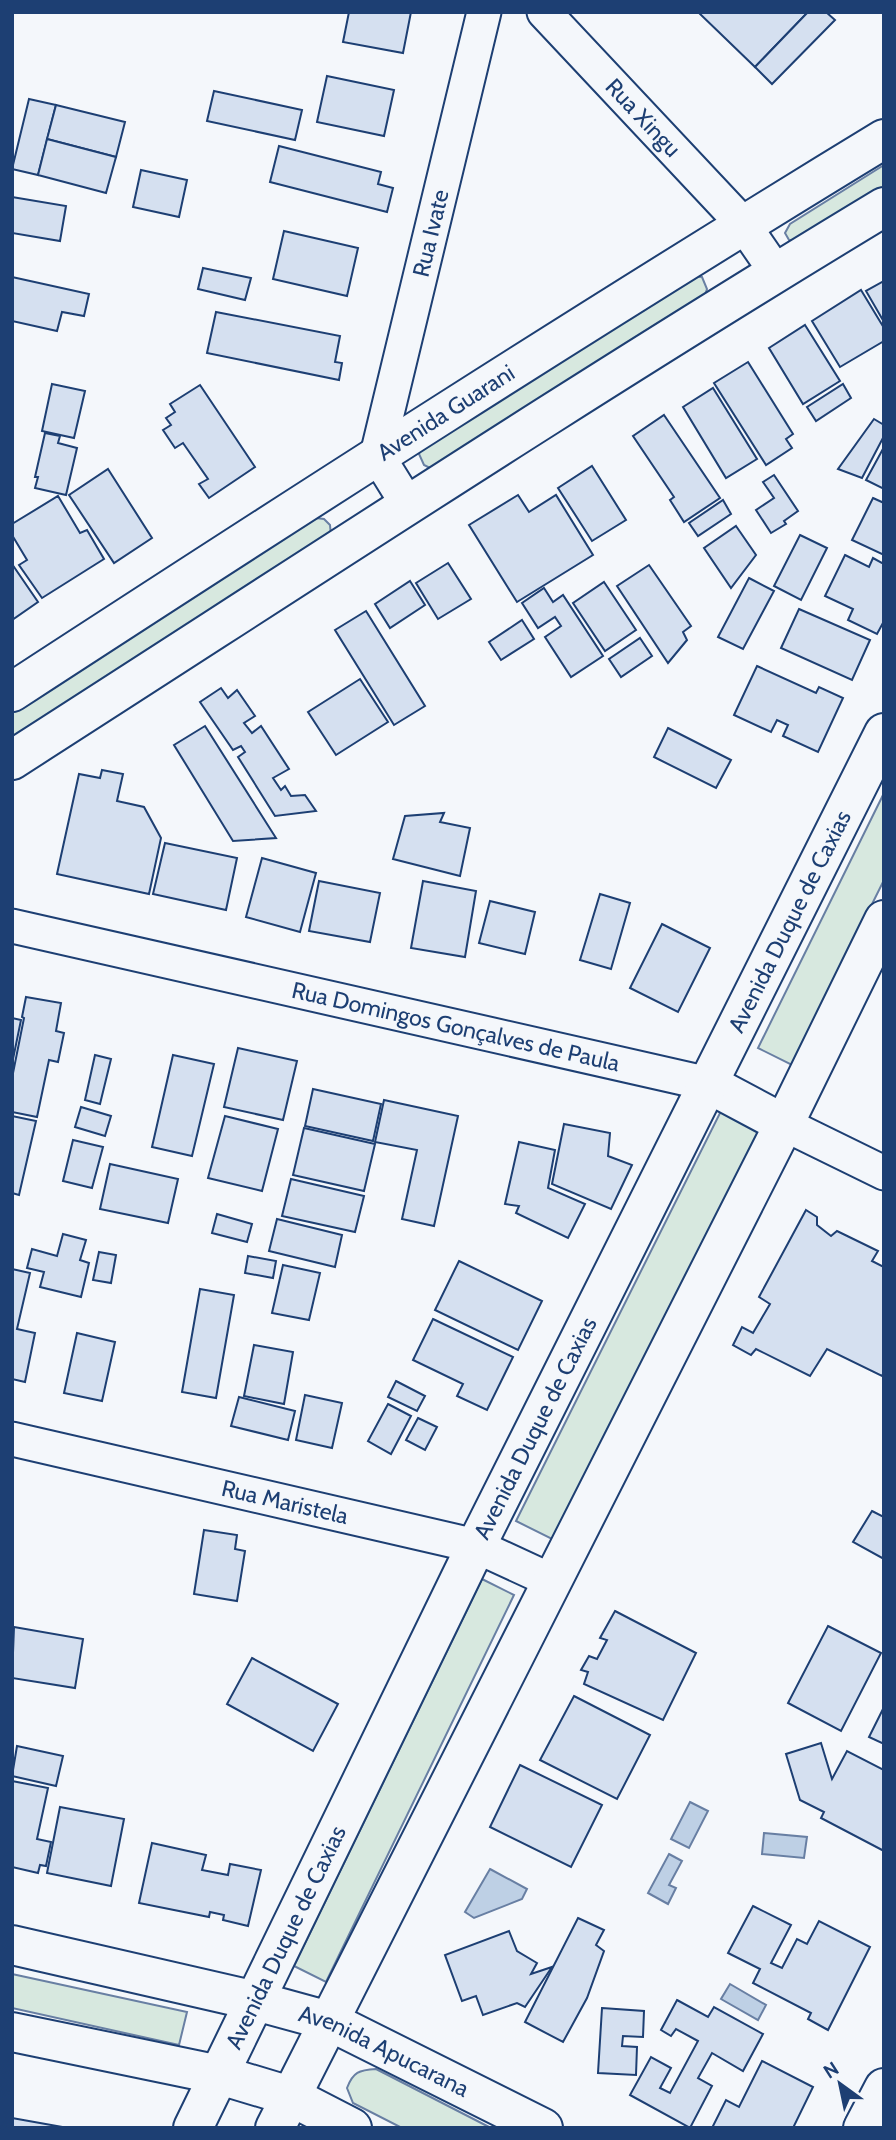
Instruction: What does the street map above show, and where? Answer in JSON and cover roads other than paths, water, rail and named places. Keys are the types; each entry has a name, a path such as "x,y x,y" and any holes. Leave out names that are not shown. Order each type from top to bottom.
{"street":[{"name":"Rua Ivate","path":"377,455 484,12"},
{"name":"Rua Xingu","path":"544,12 743,224 776,272"},
{"name":"Avenida Guarani","path":"12,692 377,455 884,138"},
{"path":"12,760 408,505 776,272 884,207"},
{"path":"377,455 408,505"},
{"name":"Avenida Duque de Caxias","path":"193,2128 476,1546 884,733"},
{"path":"282,2112 784,1124 884,920"},
{"name":"Rua Domingos Gonçalves de Paula","path":"12,926 709,1084 884,1173"},
{"name":"Rua Maristela","path":"12,1439 476,1546 552,1581"},
{"name":"Avenida Apucarana","path":"12,1945 256,2001 329,2021 543,2128"},
{"path":"12,2032 220,2075 282,2112 352,2128"},
{"path":"863,2128 884,2088"}],"water":[{"path":"690,1802 708,1811 689,1848 671,1839"},
{"path":"764,1833 807,1837 804,1858 762,1854"},
{"path":"669,1854 682,1861 669,1885 676,1888 668,1904 648,1893"},
{"path":"490,1869 527,1889 522,1899 474,1918 465,1912"},
{"path":"730,1984 766,2005 758,2020 721,1999"}]}
